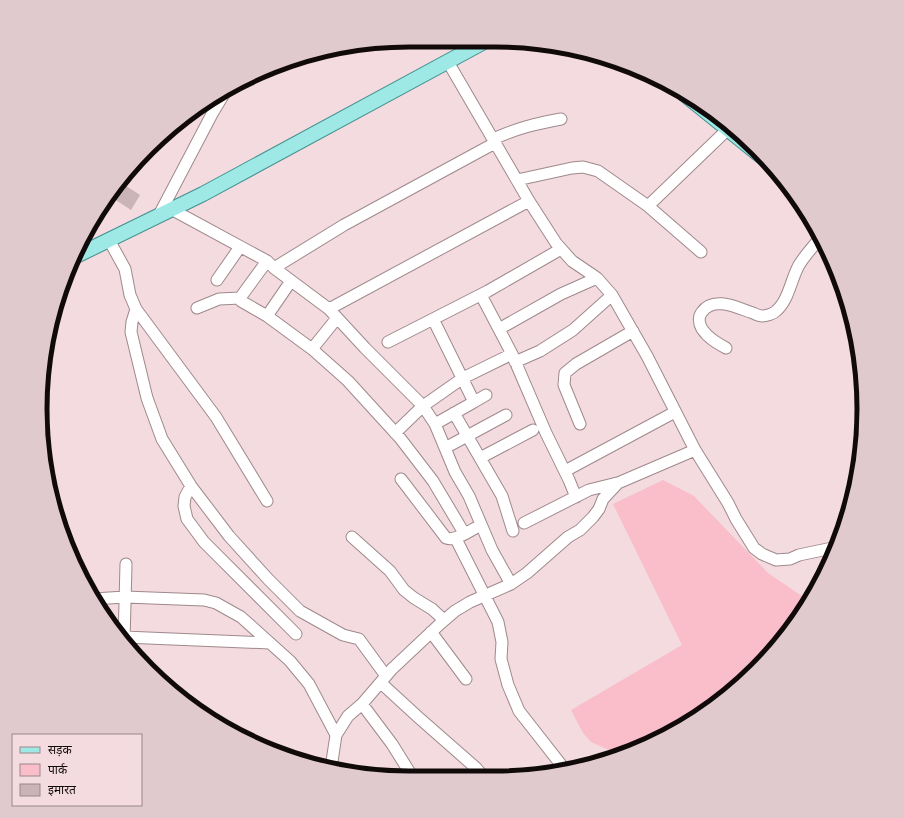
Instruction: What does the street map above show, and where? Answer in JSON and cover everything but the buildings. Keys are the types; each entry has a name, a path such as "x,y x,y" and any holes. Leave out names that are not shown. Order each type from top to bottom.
{"main road":[{"path":"82,253 202,194 346,118 475,47"}],"street":[{"path":"448,62 529,201 561,249 572,261 597,278 612,295 633,331 695,450 754,548 762,554 776,560 828,550"},
{"path":"222,99 212,114 165,212 240,247 270,264 329,309 397,382 423,406 434,424 455,472 469,496 492,550 511,584"},
{"path":"197,308 219,299 240,298 270,264 348,223 514,130 532,124 561,119"},
{"path":"648,206 726,131"},
{"path":"517,180 572,168 583,167 598,171 648,206 701,252"},
{"path":"329,309 529,201"},
{"path":"108,240 125,269 130,295 136,309 216,417 267,501"},
{"path":"726,348 707,336 699,321 702,311 709,306 722,304 731,305 762,316 770,315 782,304 799,266 807,253 816,242"},
{"path":"217,280 240,247"},
{"path":"388,342 480,295 561,249"},
{"path":"499,329 561,294 597,278"},
{"path":"267,316 291,281"},
{"path":"480,295 514,358 546,433 576,497"},
{"path":"395,433 423,406 463,378 514,358 540,351 573,330 612,295"},
{"path":"240,298 241,301 267,316 312,350 348,382 395,433 433,481 460,536 485,596 498,622 502,642 501,660 508,685 519,711 561,765"},
{"path":"136,309 131,332 147,398 162,439 191,486 229,536 268,579 300,610 342,635 359,639 384,680 418,717 479,771"},
{"path":"312,350 336,318"},
{"path":"429,321 463,378 474,402"},
{"path":"580,424 564,385 565,373 576,364 633,331"},
{"path":"434,424 486,395"},
{"path":"565,471 675,412"},
{"path":"454,413 502,496 513,531"},
{"path":"445,448 506,415"},
{"path":"480,458 534,430"},
{"path":"524,523 594,489 618,483 695,450"},
{"path":"401,479 443,535 450,540 481,525"},
{"path":"332,763 336,735 348,716 362,704 431,632 444,620 470,602 511,584 527,573 568,537 580,530 593,517 603,499 618,483"},
{"path":"191,486 184,506 187,519 204,542 296,634"},
{"path":"352,537 390,571 404,590 432,609 444,620"},
{"path":"124,632 126,564"},
{"path":"100,598 125,597 204,600 216,602 241,617 290,661 309,684 336,735"},
{"path":"431,632 466,679"},
{"path":"131,640 270,643"},
{"path":"362,704 392,744 409,771"}],"green space":[{"path":"663,480 694,496 768,573 804,598 767,648 734,681 696,710 676,723 655,734 612,752 591,742 583,733 571,710 682,645 613,504"}]}
